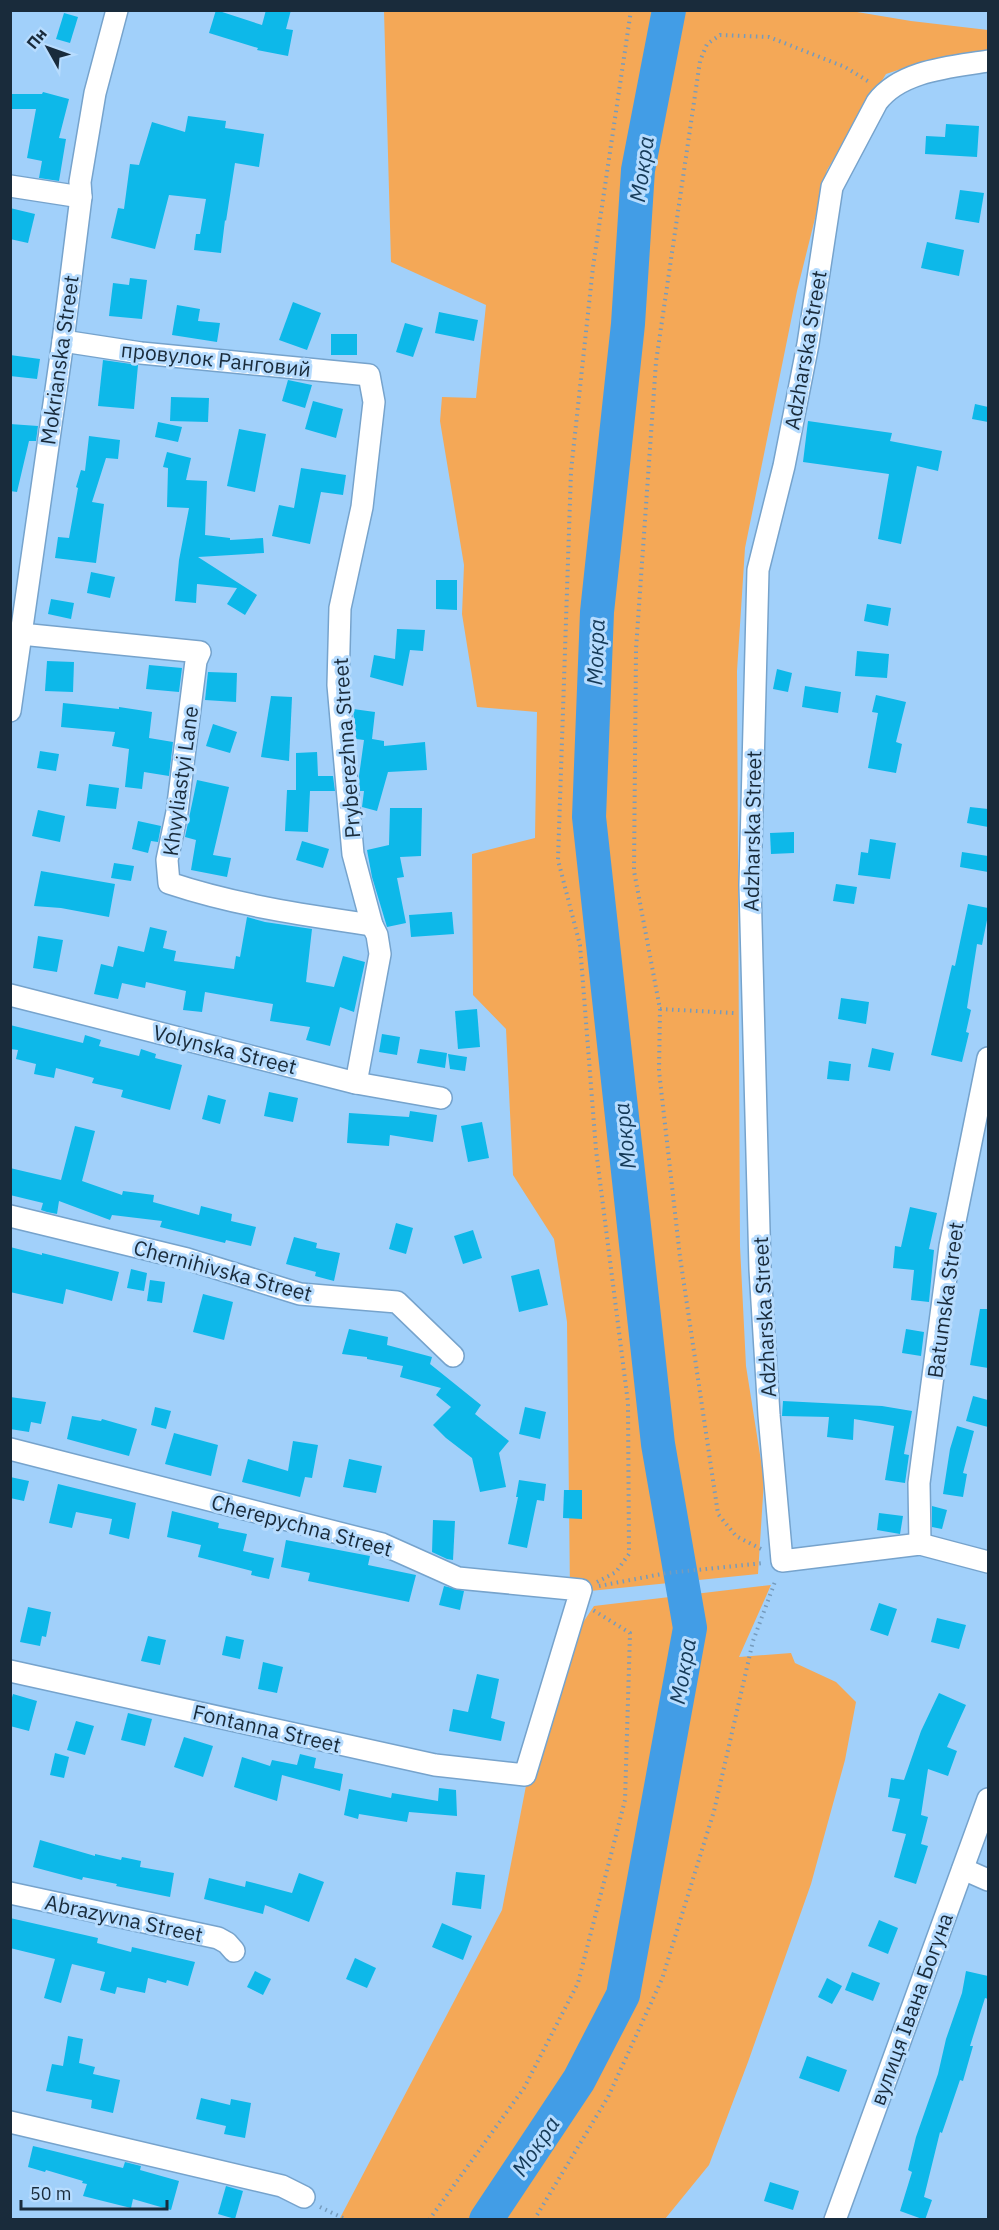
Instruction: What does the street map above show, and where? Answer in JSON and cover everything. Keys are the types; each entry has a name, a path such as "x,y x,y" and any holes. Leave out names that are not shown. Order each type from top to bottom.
{"street":[{"name":"Mokrianska Street","path":"10,711 63,341 81,197 80,182 95,93 117,10"},
{"path":"885,91 927,71 988,61"},
{"name":"Adzharska Street","path":"782,1561 769,1415 760,1269 750,885 758,570 784,466 808,344 832,187 885,91"},
{"path":"10,186 81,197"},
{"name":"провулок Ранговий","path":"63,341 141,352 369,375"},
{"name":"Pryberezhna Street","path":"356,1083 380,954 377,935 372,925 353,854 338,685 340,609 362,507 374,402 369,375"},
{"name":"Khvyliastyi Lane","path":"21,634 200,652 196,662 177,812 167,860 169,883 201,894 291,913 372,925"},
{"name":"Volynska Street","path":"10,995 356,1083 441,1098"},
{"name":"Batumska Street","path":"920,1544 919,1483 950,1246 988,1058"},
{"name":"Chernihivska Street","path":"10,1216 187,1259 300,1294 397,1302 453,1356"},
{"name":"Cherepychna Street","path":"10,1449 382,1544 458,1578 579,1595"},
{"path":"782,1561 920,1544 988,1562"},
{"name":"Fontanna Street","path":"10,1671 435,1765 525,1775 579,1595"},
{"name":"вулиця Івана Богуна","path":"835,2220 988,1799"},
{"path":"963,1869 988,1880"},
{"name":"Abrazyvna Street","path":"10,1893 218,1938 234,1951"},
{"path":"10,2122 282,2186 304,2197"}],"path":[{"path":"579,1595 616,1572 629,1554 628,1403 596,1150 580,945 558,860 571,471 593,267 631,10"},
{"path":"782,1561 736,1536 718,1514 680,1257 665,1129 659,1071 660,1009 634,871 636,650 656,362 700,61 707,44 720,35 769,37 845,67 885,91"},
{"path":"660,1009 754,1014"},
{"path":"579,1595 667,1573 782,1561"},
{"path":"534,2220 608,2097 662,1979 714,1811 753,1641 782,1561"},
{"path":"429,2220 524,2088 578,1983 626,1800 630,1633 579,1595"},
{"path":"304,2197 347,2220"}],"shaded area":[{"path":"845,10 988,30 988,52 928,60 886,74 827,170 797,291 745,548 737,671 740,1246 746,1366 764,1480 758,1574 570,1593 567,1322 554,1239 513,1175 506,1029 473,995 472,854 535,838 537,712 477,707 462,614 464,565 440,421 442,397 476,398 486,305 391,262 384,11"},
{"path":"771,1585 739,1657 791,1653 795,1663 836,1682 856,1702 845,1760 811,1884 709,2165 665,2219 339,2220 502,1910 536,1734 568,1645 594,1606"}],"building":[{"path":"216,10 262,25 266,10 291,10 286,29 293,30 288,56 257,50 258,48 209,33"},
{"path":"64,13 78,17 70,43 56,39"},
{"path":"43,92 69,99 59,138 66,139 59,181 39,178 42,161 27,158 36,109 10,109 10,94 42,94"},
{"path":"188,116 226,121 225,128 264,134 259,167 235,163 221,253 194,250 196,234 200,234 206,199 169,195 155,249 111,238 118,208 124,209 130,164 139,165 152,122 185,132"},
{"path":"946,124 979,126 977,157 925,154 926,136 945,137"},
{"path":"960,190 984,193 979,223 955,219"},
{"path":"10,208 35,214 28,243 10,239"},
{"path":"927,242 964,250 959,276 921,268"},
{"path":"130,278 147,280 142,319 109,316 113,283 129,285"},
{"path":"293,302 321,313 307,350 279,340"},
{"path":"177,305 200,309 198,321 220,323 217,342 172,335"},
{"path":"439,312 478,320 474,341 435,333"},
{"path":"405,323 423,328 413,357 396,352"},
{"path":"331,334 357,334 357,355 331,355"},
{"path":"10,355 40,359 37,379 10,376"},
{"path":"103,360 138,365 134,409 98,406"},
{"path":"288,380 312,385 305,408 282,401"},
{"path":"171,397 209,398 208,422 170,421"},
{"path":"313,401 343,409 336,438 305,429"},
{"path":"975,404 988,407 988,422 972,419"},
{"path":"808,421 892,433 890,441 942,451 938,471 917,466 901,544 878,539 889,474 803,462"},
{"path":"158,422 182,427 178,442 155,437"},
{"path":"10,424 38,426 36,441 29,441 17,492 10,491"},
{"path":"239,429 266,434 255,492 227,486"},
{"path":"89,436 120,440 118,459 106,458 92,502 104,504 96,563 55,558 58,537 69,538 78,488 76,487 81,470 85,471"},
{"path":"167,452 191,458 186,480 207,481 205,535 230,538 230,540 263,538 264,553 198,557 257,595 245,615 227,604 237,588 197,584 196,603 175,601 179,560 189,508 167,507 168,468 163,467"},
{"path":"301,468 346,475 343,495 321,492 310,544 272,536 279,505 294,508"},
{"path":"91,572 115,577 110,598 87,593"},
{"path":"436,580 457,580 457,610 436,609"},
{"path":"51,599 74,603 71,619 48,614"},
{"path":"867,604 891,608 888,626 864,621"},
{"path":"397,629 425,630 423,651 410,650 403,686 370,677 374,655 395,659"},
{"path":"857,651 889,654 887,678 855,676"},
{"path":"47,661 74,662 73,692 45,691"},
{"path":"149,665 182,668 179,692 146,689"},
{"path":"777,669 792,673 788,692 773,689"},
{"path":"208,672 237,673 236,702 205,700"},
{"path":"805,686 841,692 838,713 802,707"},
{"path":"876,695 906,702 896,742 902,744 896,773 868,768 878,713 872,712"},
{"path":"271,696 292,697 289,761 261,757"},
{"path":"63,703 152,712 149,738 173,742 169,776 144,772 142,789 125,787 129,749 112,746 115,732 61,727"},
{"path":"353,709 375,712 372,739 384,741 384,746 425,742 427,770 388,772 377,811 362,807 364,791 360,791 359,776 364,740 356,739"},
{"path":"213,724 237,732 230,753 206,746"},
{"path":"40,751 59,754 56,771 37,768"},
{"path":"317,752 318,776 333,776 335,791 310,791 308,832 285,831 287,790 296,790 296,753"},
{"path":"197,780 229,787 213,855 231,858 227,877 191,870 196,840 185,837"},
{"path":"89,784 119,788 116,809 86,806"},
{"path":"970,807 988,809 988,827 967,823"},
{"path":"390,808 422,808 421,856 400,857 404,877 397,878 406,923 387,927 372,877 367,850 389,845"},
{"path":"38,810 65,816 60,842 32,836"},
{"path":"138,821 161,826 158,842 151,841 148,853 132,849"},
{"path":"794,832 794,853 771,854 770,833"},
{"path":"870,839 896,843 890,879 858,875 861,852 868,853"},
{"path":"302,841 329,849 323,868 296,860"},
{"path":"962,852 988,856 988,872 960,867"},
{"path":"114,863 134,866 131,881 111,878"},
{"path":"41,871 115,884 109,917 61,908 34,906"},
{"path":"836,884 857,887 854,904 833,901"},
{"path":"968,904 988,908 988,915 982,945 977,944 967,1008 971,1010 966,1032 969,1033 962,1062 931,1055 952,965 955,966"},
{"path":"452,912 454,934 411,937 409,915"},
{"path":"247,917 312,929 306,982 334,987 343,956 365,962 354,1012 340,1007 330,1046 306,1040 310,1027 270,1021 273,1004 205,992 202,1012 183,1010 186,991 146,982 145,988 122,983 118,999 94,994 101,964 113,967 118,946 144,952 150,927 167,931 163,948 176,951 174,961 234,969 236,956 240,957"},
{"path":"38,936 63,940 57,972 33,968"},
{"path":"841,998 869,1002 866,1024 838,1019"},
{"path":"477,1009 480,1047 458,1049 455,1011"},
{"path":"10,1025 83,1043 85,1035 101,1040 99,1046 139,1056 141,1049 156,1054 155,1058 182,1065 170,1110 121,1097 123,1090 92,1083 94,1078 56,1068 54,1078 34,1074 36,1064 16,1059 18,1050 10,1049"},
{"path":"382,1034 400,1037 397,1055 379,1052"},
{"path":"872,1048 894,1053 890,1071 868,1067"},
{"path":"420,1049 447,1053 445,1068 417,1063"},
{"path":"448,1054 467,1057 465,1071 450,1069"},
{"path":"829,1061 851,1064 849,1081 827,1079"},
{"path":"269,1092 298,1098 293,1122 264,1116"},
{"path":"208,1095 226,1100 220,1124 202,1119"},
{"path":"410,1111 437,1115 433,1142 390,1135 389,1146 347,1143 349,1113 409,1117"},
{"path":"482,1122 489,1158 468,1162 461,1126"},
{"path":"75,1126 95,1131 82,1181 122,1195 123,1191 154,1195 153,1202 199,1215 201,1206 232,1214 231,1221 256,1227 251,1246 226,1240 225,1243 160,1227 162,1221 112,1215 110,1220 59,1201 57,1214 47,1212 41,1210 43,1203 10,1195 10,1168 61,1180"},
{"path":"910,1207 937,1213 929,1249 934,1250 929,1302 911,1300 914,1270 893,1268 895,1246 901,1247"},
{"path":"396,1223 413,1228 406,1254 389,1249"},
{"path":"473,1230 482,1258 463,1264 454,1236"},
{"path":"294,1237 317,1243 316,1248 340,1253 334,1281 315,1276 316,1272 286,1264"},
{"path":"10,1247 119,1272 112,1301 66,1289 63,1304 10,1292"},
{"path":"131,1269 147,1273 144,1291 127,1288"},
{"path":"539,1269 548,1305 519,1312 511,1276"},
{"path":"150,1280 165,1282 162,1303 147,1301"},
{"path":"203,1294 233,1302 224,1340 193,1332"},
{"path":"980,1309 988,1309 988,1368 970,1365"},
{"path":"349,1329 388,1337 387,1345 432,1357 430,1364 481,1405 475,1414 509,1441 499,1453 506,1487 480,1492 472,1458 433,1425 451,1407 436,1395 441,1388 400,1377 403,1366 367,1359 367,1357 342,1354"},
{"path":"906,1329 924,1332 921,1356 902,1353"},
{"path":"973,1396 988,1400 988,1427 966,1421"},
{"path":"10,1397 46,1402 41,1424 31,1422 29,1432 10,1429"},
{"path":"783,1401 882,1406 912,1411 904,1454 909,1455 905,1483 885,1480 894,1426 854,1419 853,1440 827,1437 829,1417 782,1416"},
{"path":"155,1407 171,1411 166,1429 151,1425"},
{"path":"525,1407 546,1412 540,1439 519,1434"},
{"path":"72,1416 101,1421 102,1419 137,1429 129,1456 67,1439"},
{"path":"957,1426 974,1431 963,1473 967,1474 963,1497 943,1494 950,1449"},
{"path":"174,1433 218,1445 211,1476 165,1464"},
{"path":"293,1441 318,1445 312,1478 305,1477 300,1497 242,1482 248,1459 288,1471"},
{"path":"349,1459 382,1466 376,1493 343,1487"},
{"path":"10,1477 29,1481 24,1501 10,1498"},
{"path":"519,1480 546,1484 544,1501 537,1500 527,1548 508,1544 518,1497 516,1497"},
{"path":"58,1484 136,1503 129,1539 109,1534 112,1519 76,1512 72,1528 49,1523"},
{"path":"564,1490 582,1490 582,1519 563,1518"},
{"path":"932,1506 947,1510 942,1529 932,1527"},
{"path":"172,1511 219,1523 218,1528 247,1534 243,1551 274,1558 269,1579 251,1575 252,1571 198,1557 201,1545 167,1537"},
{"path":"879,1513 903,1516 900,1534 877,1530"},
{"path":"433,1520 455,1521 453,1560 432,1552"},
{"path":"286,1540 370,1556 368,1565 416,1575 409,1602 308,1581 310,1573 281,1567"},
{"path":"444,1586 464,1591 460,1610 439,1605"},
{"path":"879,1603 897,1609 888,1636 870,1630"},
{"path":"28,1607 51,1612 46,1637 42,1636 40,1646 20,1642"},
{"path":"937,1618 966,1625 959,1649 931,1642"},
{"path":"148,1636 166,1640 160,1665 141,1661"},
{"path":"226,1636 244,1640 240,1659 222,1655"},
{"path":"263,1662 283,1667 277,1693 258,1689"},
{"path":"477,1674 499,1679 491,1718 505,1722 501,1741 449,1731 453,1709 468,1712"},
{"path":"939,1693 966,1705 947,1747 957,1751 948,1776 928,1769 921,1815 928,1817 921,1844 928,1846 916,1884 894,1877 906,1834 892,1831 900,1799 888,1797 891,1778 904,1780 921,1731"},
{"path":"13,1694 37,1701 29,1731 10,1726 10,1704"},
{"path":"128,1713 152,1719 145,1746 121,1740"},
{"path":"76,1721 94,1726 85,1755 67,1750"},
{"path":"184,1737 213,1746 203,1777 174,1767"},
{"path":"55,1753 69,1757 64,1778 50,1775"},
{"path":"300,1754 316,1758 314,1768 343,1774 340,1791 282,1775 277,1801 234,1787 242,1757 270,1766 272,1760 297,1765"},
{"path":"439,1788 456,1790 457,1816 409,1812 407,1822 359,1814 358,1819 344,1815 349,1789 391,1798 392,1793 438,1801"},
{"path":"40,1840 95,1856 95,1854 121,1860 122,1857 141,1861 140,1867 174,1873 170,1897 83,1877 82,1880 33,1867"},
{"path":"456,1872 485,1875 481,1909 452,1905"},
{"path":"299,1873 324,1882 309,1922 265,1905 263,1914 204,1899 209,1878 245,1887 246,1881 292,1893"},
{"path":"10,1918 98,1938 97,1943 131,1952 132,1947 195,1962 188,1986 148,1978 145,1993 117,1987 115,1994 100,1990 105,1972 72,1964 61,2003 44,1998 55,1959 10,1948"},
{"path":"879,1920 898,1928 888,1954 868,1946"},
{"path":"442,1923 472,1936 463,1960 432,1947"},
{"path":"355,1958 376,1968 367,1988 346,1979"},
{"path":"255,1971 271,1979 263,1995 247,1987"},
{"path":"966,1971 988,1976 988,1999 985,1998 970,2046 973,2046 963,2081 960,2080 942,2133 940,2132 924,2197 932,2200 925,2220 900,2211 912,2172 908,2170 916,2137 938,2074 946,2039 962,1993"},
{"path":"852,1972 880,1983 873,2001 845,1990"},
{"path":"827,1978 842,1986 832,2004 818,1997"},
{"path":"68,2036 83,2039 79,2063 95,2067 93,2074 120,2080 113,2113 91,2108 92,2100 46,2091 52,2064 63,2066"},
{"path":"807,2056 847,2070 839,2092 799,2078"},
{"path":"201,2098 230,2105 231,2099 251,2103 245,2138 224,2134 226,2126 196,2119"},
{"path":"33,2146 123,2168 125,2162 141,2166 140,2170 179,2181 171,2210 133,2199 131,2208 83,2196 87,2184 82,2183 83,2181 28,2167"},
{"path":"770,2182 799,2191 793,2210 764,2201"},
{"path":"226,2186 243,2191 235,2219 218,2214"}],"waterway":[{"name":"Мокра","path":"486,2220 579,2080 623,1995 690,1628 658,1444 589,817 597,612 628,324 638,170 669,10"}]}
